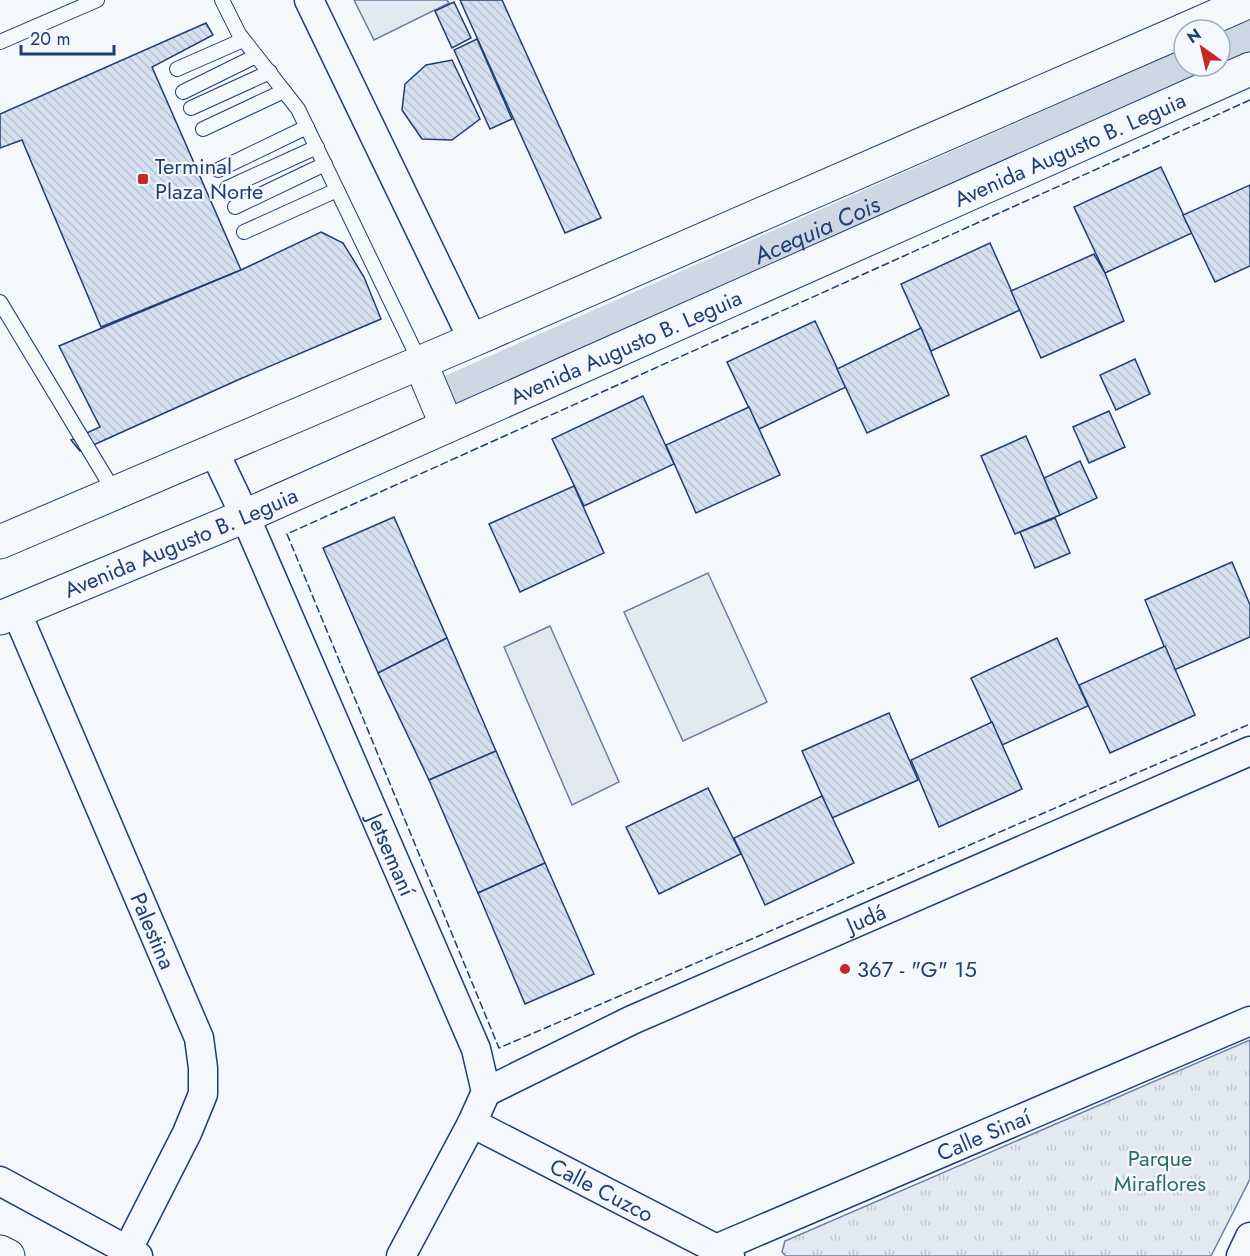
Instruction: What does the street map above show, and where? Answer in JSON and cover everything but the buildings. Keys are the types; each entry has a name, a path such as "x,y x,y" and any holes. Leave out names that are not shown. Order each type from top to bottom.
{"main road":[{"path":"1211,18 1250,1"},
{"path":"0,542 473,340 1172,35"},
{"name":"Avenida Augusto B. Leguia","path":"8,614 245,516 1250,69"},
{"path":"420,362 447,426"},
{"path":"0,1252 8,1256"}],"street":[{"path":"309,0 473,340"},
{"name":"Jetsemaní","path":"214,451 245,516 476,1049 486,1092"},
{"name":"Palestina","path":"8,614 199,1038 203,1068 203,1094 133,1253"},
{"name":"Judá","path":"486,1092 632,1020 1250,751"},
{"name":"Calle Sinaí","path":"723,1252 1250,1021"},
{"path":"401,1256 472,1124 486,1092"},
{"name":"Calle Cuzco","path":"472,1124 723,1252"},
{"path":"0,1180 133,1253"},
{"path":"1241,1256 1250,1237"}],"lane":[{"path":"0,42 97,0"},
{"path":"222,0 243,40 298,108 420,362"},
{"path":"177,69 243,40"},
{"path":"183,92 256,56"},
{"path":"191,108 270,72"},
{"path":"202,129 284,91"},
{"path":"218,170 307,127"},
{"path":"227,188 317,147"},
{"path":"235,207 325,164"},
{"path":"244,232 337,190"},
{"path":"0,302 115,493"}],"green space":[{"path":"354,0 447,0 449,3 374,40"},
{"path":"708,573 767,702 683,741 624,612"},
{"name":"Parque Miraflores","path":"1250,1040 1250,1179 1211,1256 786,1256 782,1252 785,1241"}],"shaded area":[{"path":"550,626 619,782 572,805 504,647"}],"waterway":[{"name":"Acequia Cois","path":"1232,45 1250,37"},
{"name":"Acequia Cois","path":"447,393 1172,72"}],"fence":[{"path":"1250,100 287,534 499,1048 1250,724"}],"place":[{"name":"Terminal Plaza Norte","path":"143,179"},
{"name":"367 - \"G\" 15","path":"845,969"}]}
